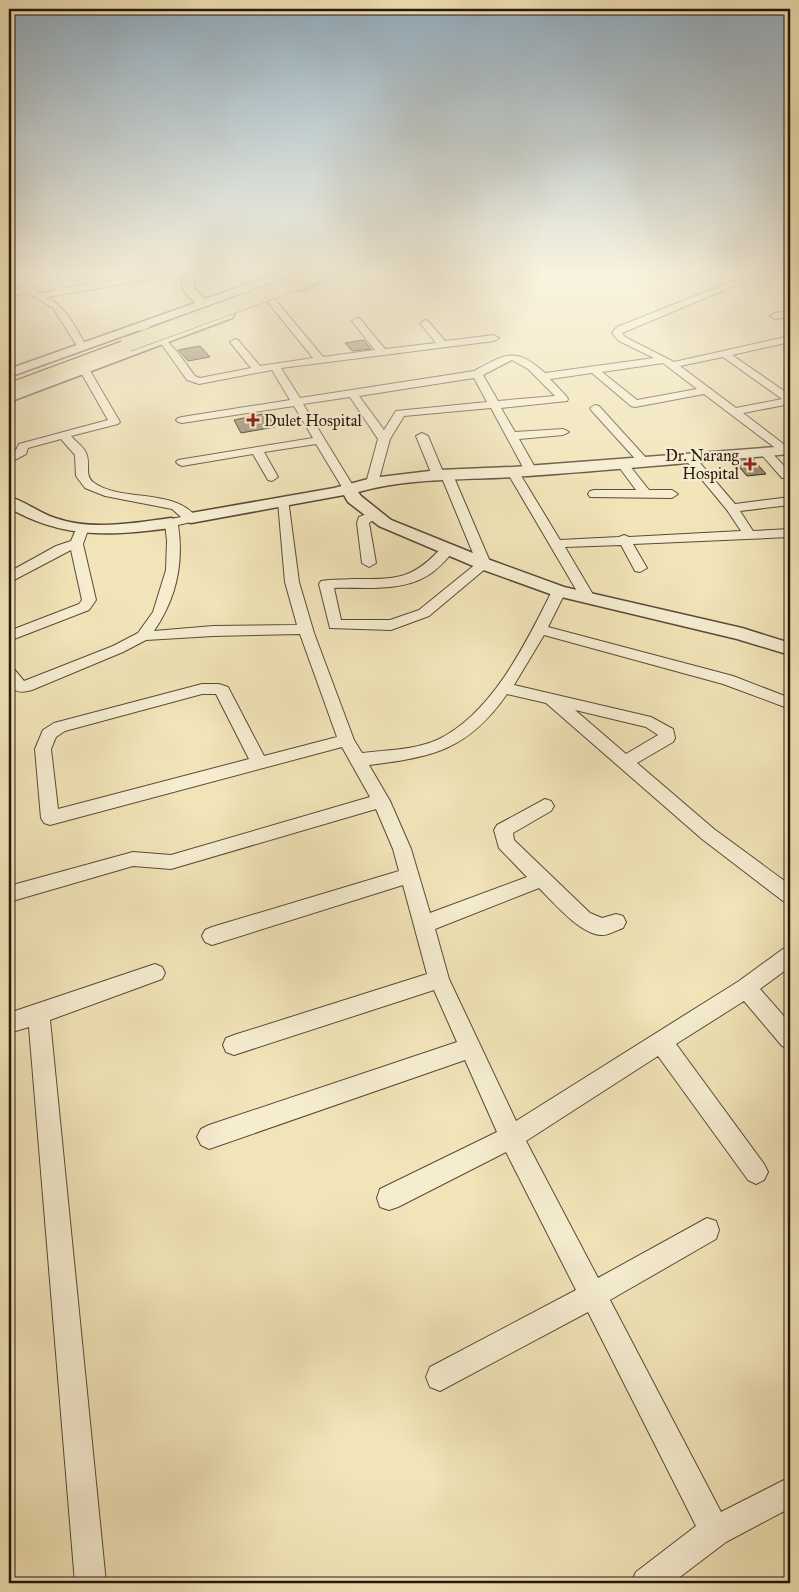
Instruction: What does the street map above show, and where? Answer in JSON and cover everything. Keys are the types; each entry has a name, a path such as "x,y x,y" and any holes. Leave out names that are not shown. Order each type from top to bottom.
{"highway":[{"path":"9,380 95,348"},
{"path":"9,389 88,350 116,357"}],"street":[{"path":"9,373 92,348"},
{"path":"9,398 140,348"},
{"path":"169,348 194,380 199,381 275,366 410,348"},
{"path":"240,348 257,369"},
{"path":"310,348 320,360"},
{"path":"379,348 382,352"},
{"path":"640,348 669,363 704,391 788,451"},
{"path":"541,377 593,369 669,363 750,348"},
{"path":"725,354 790,401"},
{"path":"182,420 476,374 507,358 514,357 520,358 563,399 400,414 384,439 372,483"},
{"path":"275,366 354,499 384,523 484,564 558,591 742,634 790,649"},
{"path":"9,460 22,452 23,446 114,422 84,369"},
{"path":"593,369 636,404 704,391"},
{"path":"476,374 531,471"},
{"path":"352,393 384,439"},
{"path":"733,412 790,401"},
{"path":"595,408 644,462"},
{"path":"512,436 563,432"},
{"path":"63,435 81,454 82,476 89,485 105,492 176,506 191,518"},
{"path":"422,436 484,564"},
{"path":"182,462 320,440"},
{"path":"258,450 272,476"},
{"path":"9,577 61,550 79,537 171,523 372,483 442,475 531,471 788,451"},
{"path":"765,452 786,475"},
{"path":"690,458 732,508 750,536"},
{"path":"622,464 645,494"},
{"path":"513,472 588,598"},
{"path":"594,494 672,494"},
{"path":"732,508 790,501"},
{"path":"9,502 79,537"},
{"path":"284,502 292,582 306,629 346,740 381,801 402,849 439,979 511,1137 715,1531"},
{"path":"369,563 363,523 364,520 374,515"},
{"path":"143,636 160,612 173,570 174,541 171,523"},
{"path":"556,544 624,539 790,534"},
{"path":"9,636 84,606 89,600 79,537"},
{"path":"624,539 640,568"},
{"path":"448,549 433,566 419,575 400,580 326,584 336,625 391,625 424,613 484,564"},
{"path":"357,760 418,752 444,744 468,730 504,688 540,629 558,591"},
{"path":"9,673 19,686 26,686 118,650 143,636 212,631 306,629"},
{"path":"540,629 728,680 790,704"},
{"path":"504,688 651,723 667,733 667,738 625,762"},
{"path":"259,763 222,691 219,689 202,689 60,727 49,734 43,748 50,818 259,763 346,740"},
{"path":"550,698 708,834 790,895"},
{"path":"9,894 133,859 171,862 381,801"},
{"path":"544,806 503,830 505,843 583,919 601,927 616,922"},
{"path":"212,936 410,875"},
{"path":"424,924 542,879"},
{"path":"389,1198 511,1137 746,988 790,955"},
{"path":"9,1023 156,973"},
{"path":"234,1045 439,979"},
{"path":"746,988 790,1039"},
{"path":"39,1014 90,1583"},
{"path":"661,1042 756,1172"},
{"path":"209,1138 471,1047"},
{"path":"440,1377 592,1296 707,1230"},
{"path":"647,1583 715,1531 790,1492"}],"building":[{"path":"202,348 210,357 188,361 178,350"},
{"path":"350,348 371,349 352,351"},
{"path":"267,413 275,427 241,433 234,420"},
{"path":"753,459 766,474 747,476 734,461"}],"place":[{"name":"Dulet Hospital","path":"253,420"},
{"name":"Dr. Narang Hospital","path":"750,464"}]}
